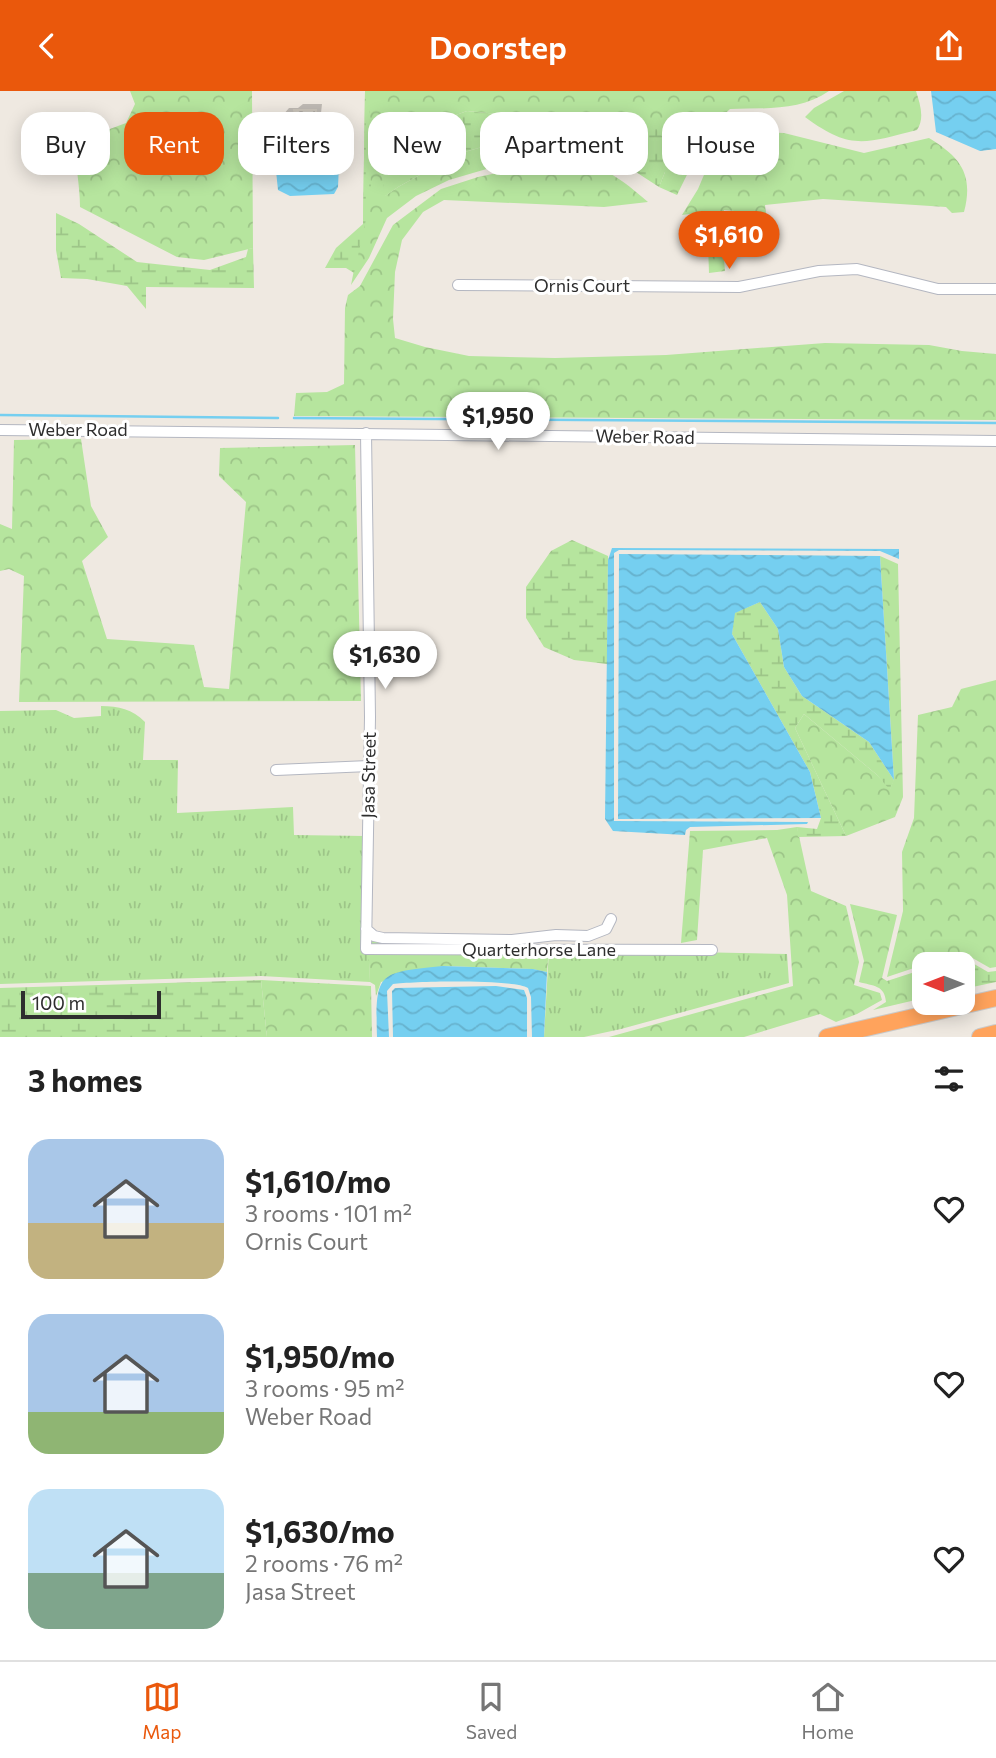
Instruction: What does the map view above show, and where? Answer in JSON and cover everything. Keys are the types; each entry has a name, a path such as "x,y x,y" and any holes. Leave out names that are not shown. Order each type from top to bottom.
{"highway":[{"path":"827,1037 996,998"},
{"path":"979,1037 996,1033"}],"street":[{"name":"Ornis Court","path":"458,285 739,287 818,271 857,269 938,289 996,289"},
{"name":"Weber Road","path":"0,430 996,441"},
{"name":"Jasa Street","path":"366,433 369,766 366,949"},
{"path":"276,770 369,766"},
{"path":"366,929 374,936 383,938 512,940 556,935 588,936 606,929 611,919"},
{"name":"Quarterhorse Lane","path":"366,949 712,950"}],"green space":[{"path":"130,91 252,91 252,112 238,112 238,175 253,175 253,248 204,260 177,257 80,207 78,175 110,175 110,129 124,124 124,175 224,175 224,112 131,112 135,104"},
{"path":"365,91 829,91 794,105 730,109 727,112 662,112 662,170 648,159 648,112 368,112 368,175 389,175 385,196 420,175 466,175 466,152 480,148 480,171 449,180 416,196 387,218 369,258 351,285 363,225"},
{"path":"365,91 369,91 368,175 371,175 371,198 354,273 346,268 325,268 336,248 363,224"},
{"path":"844,91 916,91 921,111 917,130 871,141 859,141 835,135 805,117 814,108"},
{"path":"467,111 480,112 480,148 466,152 466,112"},
{"path":"648,122 662,136 664,175 659,187 641,175 648,175"},
{"path":"779,133 864,153 929,138 949,152 962,168 967,199 964,212 952,213 946,207 823,199 765,205 767,223 757,225 745,212 724,210 721,225 725,271 709,273 707,216 697,213 682,215 704,175 779,175"},
{"path":"386,175 420,175 384,197"},
{"path":"612,175 648,202 604,207 444,200 423,212 402,240 395,272 395,338 469,356 555,358 666,355 825,343 929,345 996,354 996,420 294,416 296,393 327,392 344,384 345,308 348,295 360,286 393,225 441,189 478,177"},
{"path":"664,175 687,175 677,195 659,187"},
{"path":"56,213 79,224 137,262 210,270 246,257 248,249 253,248 254,288 146,287 146,309 127,286 87,279 61,278 56,250"},
{"path":"81,439 91,506 108,537 82,561 107,639 194,645 204,687 229,689 246,502 219,476 220,448 355,445 361,701 19,702 24,576 9,569 0,571 0,524 12,529 14,440"},
{"path":"572,540 608,556 607,664 574,660 544,647 526,618 526,587 551,551"},
{"path":"880,556 898,564 903,797 895,817 846,836 795,728 804,714 876,774 890,789 894,779"},
{"path":"760,602 778,629 784,667 802,696 869,742 894,780 890,790 876,774 804,714 795,728 846,836 798,837 797,827 817,829 821,818 810,772 732,634 734,613"},
{"path":"996,680 996,967 990,968 975,959 975,952 912,952 912,969 887,977 903,911 902,852 914,818 918,715 952,707 961,689"},
{"path":"101,706 125,709 145,722 143,760 178,760 177,813 293,807 294,835 365,836 370,982 261,976 0,984 0,711 56,710 74,718 101,716"},
{"path":"797,827 811,891 846,906 859,962 854,985 880,993 882,1000 836,1022 820,1014 744,1037 609,1037 793,986 787,895 767,838 703,850 697,940 681,943 690,831 777,830"},
{"path":"850,904 897,915 882,978 887,981 912,973 912,1001 873,1010 886,1002 885,996 881,989 859,982 864,961"},
{"path":"368,941 549,949 547,972 532,969 443,966 381,982 376,996 375,985 370,982"},
{"path":"549,949 787,954 789,983 621,1029 584,1037 544,1037"},
{"path":"975,964 988,972 996,971 996,982 975,986"},
{"path":"261,980 371,986 372,1037 267,1037"},
{"path":"261,980 267,1037 0,1037 0,988"}],"water":[{"path":"931,91 996,91 996,149 980,151 936,132"},
{"path":"276,175 339,175 338,187 334,194 290,196 278,190"},
{"path":"612,548 899,549 899,559 880,551 619,550 614,553 614,821 808,822 807,824 690,827 685,835 613,831 605,819 608,560"},
{"path":"619,554 880,556 894,780 869,742 802,696 784,667 778,629 760,602 735,613 732,634 810,772 821,818 618,819"},
{"path":"443,966 533,969 547,972 544,1037 532,1037 531,997 528,988 503,983 463,981 393,984 387,991 389,1037 377,1037 377,999 385,979 405,971"},
{"path":"496,986 524,990 527,998 527,1037 393,1037 392,991 395,988"}],"building":[{"path":"294,110 316,110 316,112"}],"waterway":[{"path":"0,415 278,418"},
{"path":"294,418 996,423"}]}
